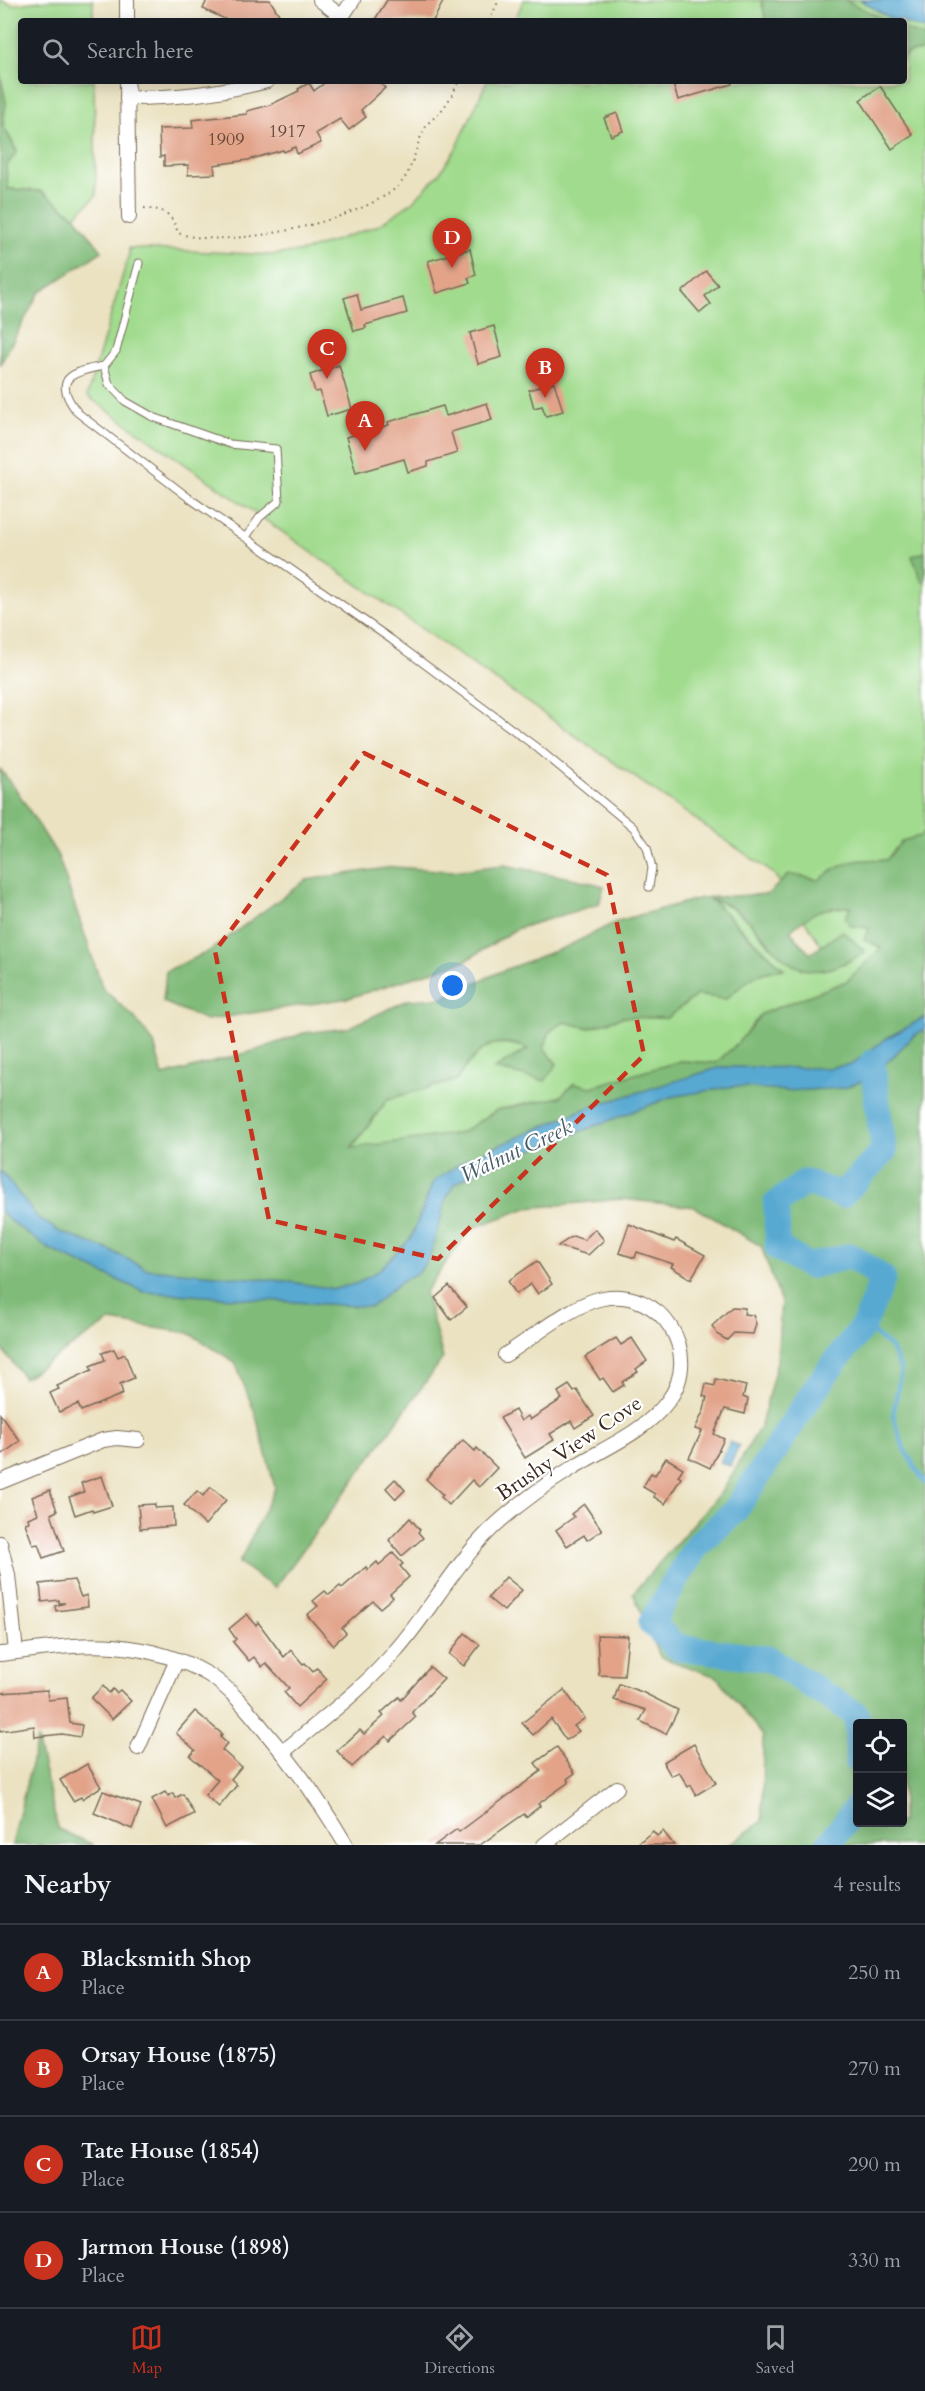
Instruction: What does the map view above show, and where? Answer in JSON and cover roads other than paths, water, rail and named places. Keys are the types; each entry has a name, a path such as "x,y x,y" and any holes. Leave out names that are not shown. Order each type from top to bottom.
{"street":[{"path":"127,0 127,18"},
{"path":"320,0 340,18"},
{"path":"342,18 353,0"},
{"path":"127,84 129,217"},
{"path":"128,98 174,98 223,92 255,84"},
{"name":"Brushy View Cove","path":"283,1752 387,1661 410,1634 457,1567 478,1542 503,1518 558,1477 641,1426 663,1408 678,1385 683,1366 677,1340 658,1312 642,1302 623,1297 599,1298 583,1305 505,1355"},
{"path":"0,1482 101,1440 117,1438 138,1440"},
{"path":"0,1543 10,1585 16,1652"},
{"path":"0,1654 107,1646 144,1651 177,1660 210,1676 229,1691 283,1752 346,1845"},
{"path":"138,1748 177,1660"},
{"path":"543,1845 617,1788"}],"lane":[{"path":"139,263 116,351 104,366 78,370 70,377 64,387 67,400 78,413 132,456 393,640 536,747 633,827 647,847 652,868 649,887"},
{"path":"104,366 109,384 125,401 153,417 230,444 276,449 279,501 260,517 246,537"}],"water":[{"path":"860,0 925,0 925,30 907,24 907,18 889,18"},
{"name":"Walnut Creek","path":"925,1017 925,1030 913,1036 867,1079 844,1088 786,1091 735,1086 671,1097 474,1172 455,1184 447,1197 430,1256 419,1272 402,1281 371,1307 144,1292 49,1249 8,1219 0,1210 0,1170 38,1218 60,1232 109,1250 147,1269 284,1281 335,1289 358,1283 379,1270 411,1238 433,1182 465,1160 584,1109 721,1067 827,1068 852,1064 887,1038"},
{"path":"730,1442 739,1446 730,1466 720,1462"}],"waterway":[{"path":"857,1719 857,1715 769,1659 677,1647 651,1623 697,1545 735,1511 819,1383 864,1325 883,1278 851,1256 809,1266 778,1248 776,1204 805,1182 842,1195 884,1151 872,1063"},
{"path":"864,1325 891,1348 901,1370 893,1415 904,1449 925,1483"},
{"path":"828,1845 853,1812"}],"place":[{"name":"Jarmon House (1898)","path":"452,268"},
{"name":"Tate House (1854)","path":"327,379"},
{"name":"Orsay House (1875)","path":"545,398"},
{"name":"Blacksmith Shop","path":"365,451"}]}
